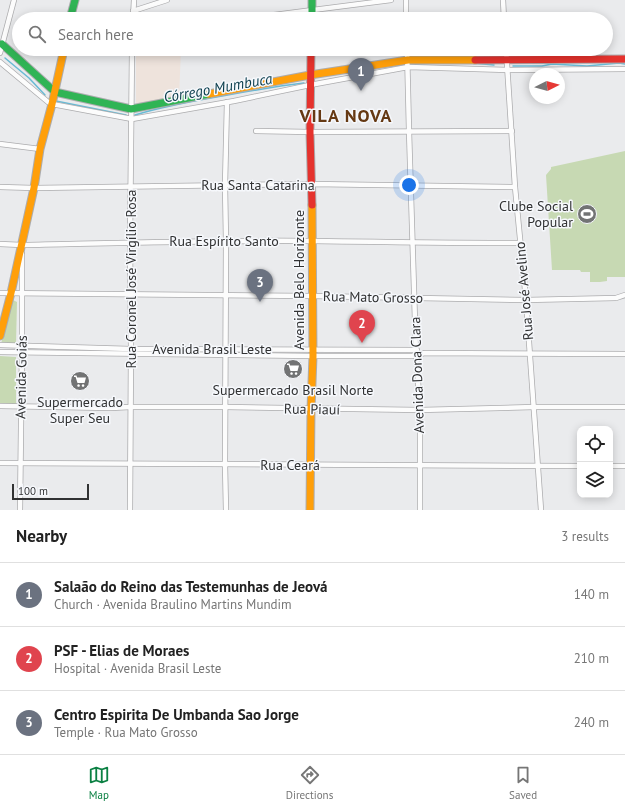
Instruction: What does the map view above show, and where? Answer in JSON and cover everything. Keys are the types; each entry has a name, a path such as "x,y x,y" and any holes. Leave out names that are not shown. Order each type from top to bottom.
{"street":[{"path":"0,53 14,0"},
{"path":"72,12 75,0"},
{"path":"134,0 133,11 167,0"},
{"path":"312,0 312,9"},
{"path":"291,12 390,0"},
{"path":"406,0 406,12"},
{"path":"503,0 504,12"},
{"path":"2,44 12,53"},
{"path":"15,56 55,92 131,109 310,75 408,64 506,60 625,59"},
{"path":"0,336 22,245 34,188 40,149 63,56"},
{"name":"Rua Coronel José Virgílio Rosa","path":"130,510 132,56"},
{"name":"Avenida Belo Horizonte","path":"310,510 313,353 312,184 310,132 311,56"},
{"name":"Avenida Dona Clara","path":"407,56 416,353 420,410 420,510"},
{"name":"Rua José Avelino","path":"506,56 541,510"},
{"path":"0,62 52,104 132,119 227,102 408,64 508,70 625,69"},
{"path":"226,510 225,186 227,102"},
{"path":"256,131 512,131"},
{"path":"0,144 40,149"},
{"name":"Rua Santa Catarina","path":"0,187 34,188 312,184 515,186"},
{"name":"Rua Espírito Santo","path":"0,244 22,245 226,241 520,243"},
{"name":"Avenida Goiás","path":"20,510 22,245"},
{"name":"Rua Mato Grosso","path":"0,293 415,297 526,300 616,298 625,295"},
{"name":"Avenida Brasil Leste","path":"0,345 22,345 78,350"},
{"name":"Avenida Brasil Leste","path":"0,352 78,350 226,352 289,350 313,353"},
{"path":"288,356 289,350"},
{"name":"Avenida Brasil Leste","path":"226,352 288,356 313,353 625,354"},
{"name":"Rua Piauí","path":"0,406 111,408 130,406 420,410 534,407 625,407"},
{"name":"Rua Ceará","path":"0,463 577,466"},
{"path":"613,466 625,466"}],"shaded area":[{"path":"136,56 181,56 179,98 137,104"}],"green space":[{"name":"Clube Social Popular","path":"625,151 625,277 607,277 607,281 590,282 590,272 581,272 580,270 552,270 546,175 551,167"},
{"path":"13,300 17,302 16,344 1,344 11,303"},
{"path":"0,356 16,357 16,404 0,405"}],"waterway":[{"name":"Córrego Mumbuca","path":"5,58 29,78 45,95"},
{"name":"Córrego Mumbuca","path":"409,64 441,63"},
{"name":"Córrego Mumbuca","path":"473,63 494,65"},
{"name":"Córrego Mumbuca","path":"513,66 542,66 552,64 587,66 619,63 625,64"},
{"name":"Córrego Mumbuca","path":"135,115 189,102 304,83"},
{"name":"Córrego Mumbuca","path":"56,101 126,115"}],"traffic: fast":[{"path":"72,12 75,0"},
{"path":"312,0 312,12"},
{"path":"2,44 12,53"},
{"path":"15,56 55,92 131,109 209,94"}],"traffic: slow":[{"path":"0,336 34,188 40,149 62,56"},
{"path":"209,94 310,75 408,60 475,60"},
{"path":"310,510 313,356 312,205"}],"traffic: jam":[{"path":"311,56 310,132 312,205"},
{"path":"475,60 625,59"}],"place":[{"name":"Salaão do Reino das Testemunhas de Jeová","path":"361,91"},
{"name":"Clube Social Popular","path":"587,214"},
{"name":"Centro Espirita De Umbanda Sao Jorge","path":"260,302"},
{"name":"PSF - Elias de Moraes","path":"362,343"},
{"name":"Supermercado Brasil Norte","path":"293,369"},
{"name":"Supermercado Super Seu","path":"80,381"}],"district":[{"name":"VILA NOVA","path":"346,116"}]}
